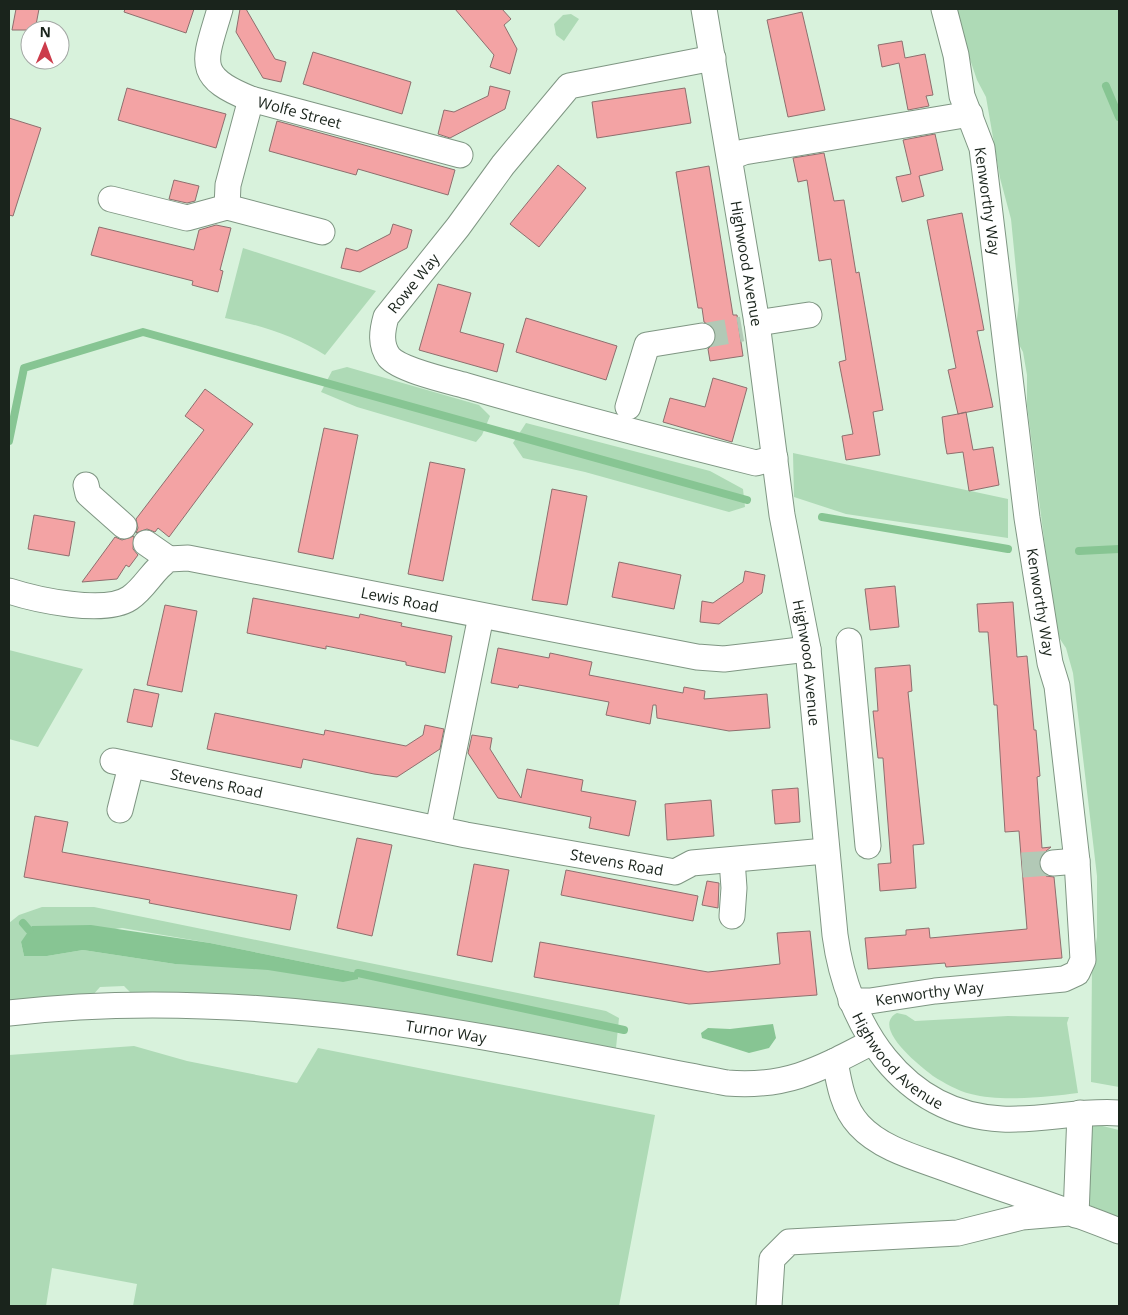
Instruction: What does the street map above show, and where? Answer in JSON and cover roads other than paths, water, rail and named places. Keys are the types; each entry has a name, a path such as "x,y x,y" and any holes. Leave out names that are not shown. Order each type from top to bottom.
{"street":[{"name":"Wolfe Street","path":"220,9 209,48 208,66 213,79 230,91 251,99 460,155"},
{"name":"Highwood Avenue","path":"704,9 731,157 752,326 775,458 784,524 808,649 825,851 839,964 851,1001 872,1042 894,1068 919,1089 943,1105 962,1113 974,1116 1019,1119 1080,1113 1119,1113"},
{"name":"Kenworthy Way","path":"851,1001 870,1001 935,991 1064,979 1074,976 1083,960 1065,862 1057,686 1050,663 1027,518 982,148 962,96 956,55 944,9"},
{"name":"Rowe Way","path":"713,58 569,86 503,165 458,227 386,317 382,332 384,346 390,358 411,370 756,463 775,458"},
{"path":"227,207 228,185 251,99"},
{"path":"731,157 744,152 970,114"},
{"path":"111,199 187,218 227,207 322,232"},
{"path":"752,326 809,315"},
{"path":"628,407 647,345 702,336"},
{"path":"86,485 88,494 124,526"},
{"path":"9,591 87,606 111,605 130,598 168,559 146,544"},
{"name":"Lewis Road","path":"168,559 188,558 708,659 808,649"},
{"path":"438,829 481,616"},
{"path":"849,640 856,733 868,846"},
{"path":"816,737 856,733"},
{"name":"Stevens Road","path":"120,810 122,764 438,829 675,872 692,863 825,851"},
{"path":"732,860 734,888 732,916"},
{"name":"Turnor Way","path":"9,1013 150,1003 260,1008 464,1032 717,1081 747,1085 784,1080 811,1073 872,1042"},
{"path":"835,1061 841,1092 851,1114 859,1125 880,1141 915,1157 1119,1231"},
{"path":"1073,1214 1080,1113"},
{"path":"769,1306 772,1259 790,1242 958,1233 1022,1217 1073,1214"}],"waterway":[{"path":"1106,86 1119,117"},
{"path":"9,441 24,368 143,332 747,500"},
{"path":"822,517 1008,549"},
{"path":"1079,551 1119,549"},
{"path":"23,923 29,930"},
{"path":"358,973 624,1030"}],"tunnel":[{"path":"702,336 742,329"},
{"path":"1022,865 1053,863"}]}
